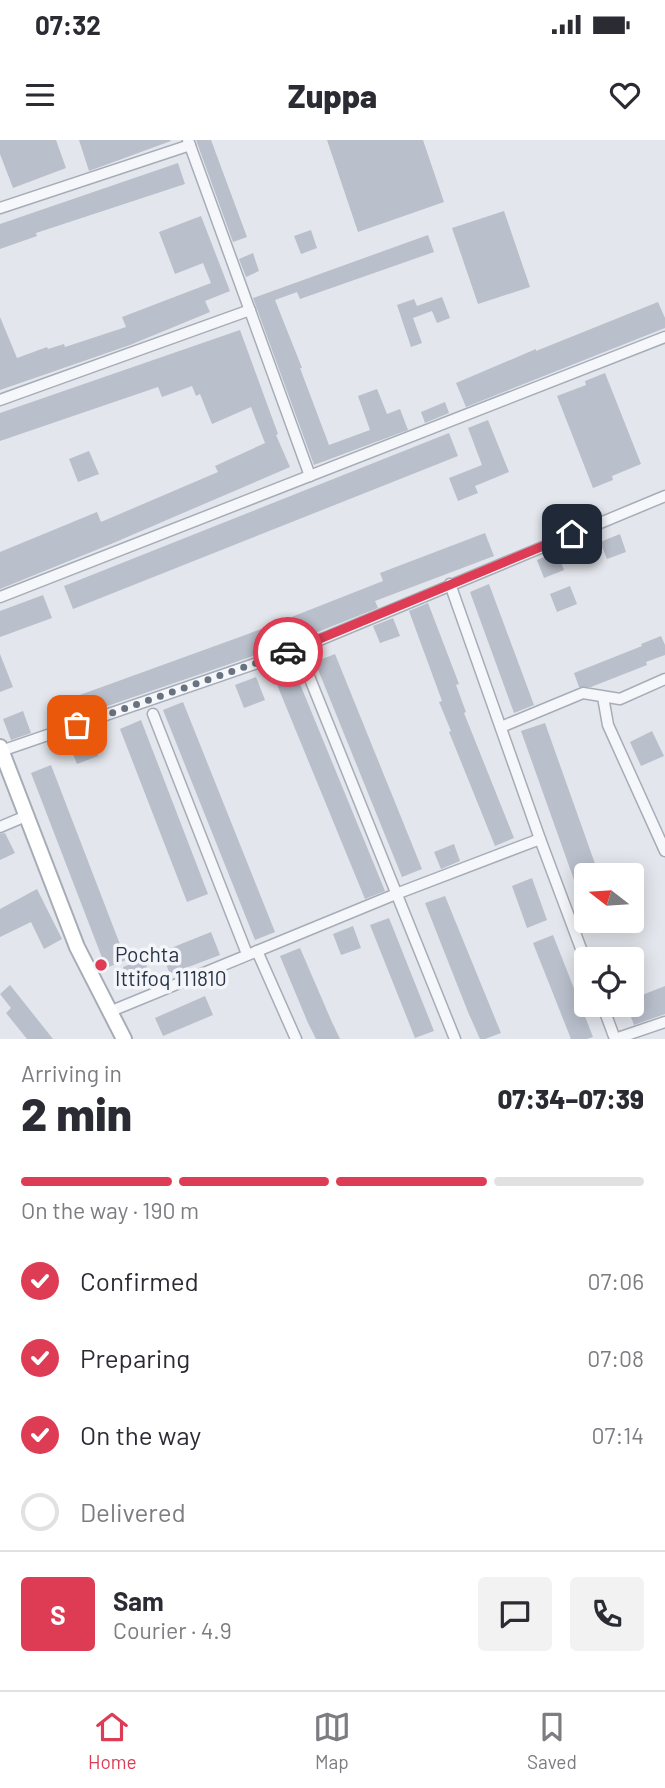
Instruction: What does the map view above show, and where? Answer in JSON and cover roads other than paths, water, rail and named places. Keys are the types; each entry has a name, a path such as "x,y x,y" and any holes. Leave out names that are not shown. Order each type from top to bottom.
{"main road":[{"path":"1,749 77,947 124,1039"}],"street":[{"path":"0,208 189,143 310,476"},
{"path":"0,400 250,310"},
{"path":"0,597 665,337"},
{"path":"1,749 298,649 665,496"},
{"path":"450,584 580,947"},
{"path":"298,649 455,1039"},
{"path":"501,727 583,693 620,699 665,679"},
{"path":"603,697 608,725 665,851"},
{"path":"153,713 252,953 296,1039"},
{"path":"0,827 26,816"},
{"path":"109,1012 396,894 540,839"},
{"path":"607,1017 615,1039 665,1022"}],"place":[{"name":"Pochta Ittifoq 111810","path":"101,965"}]}
